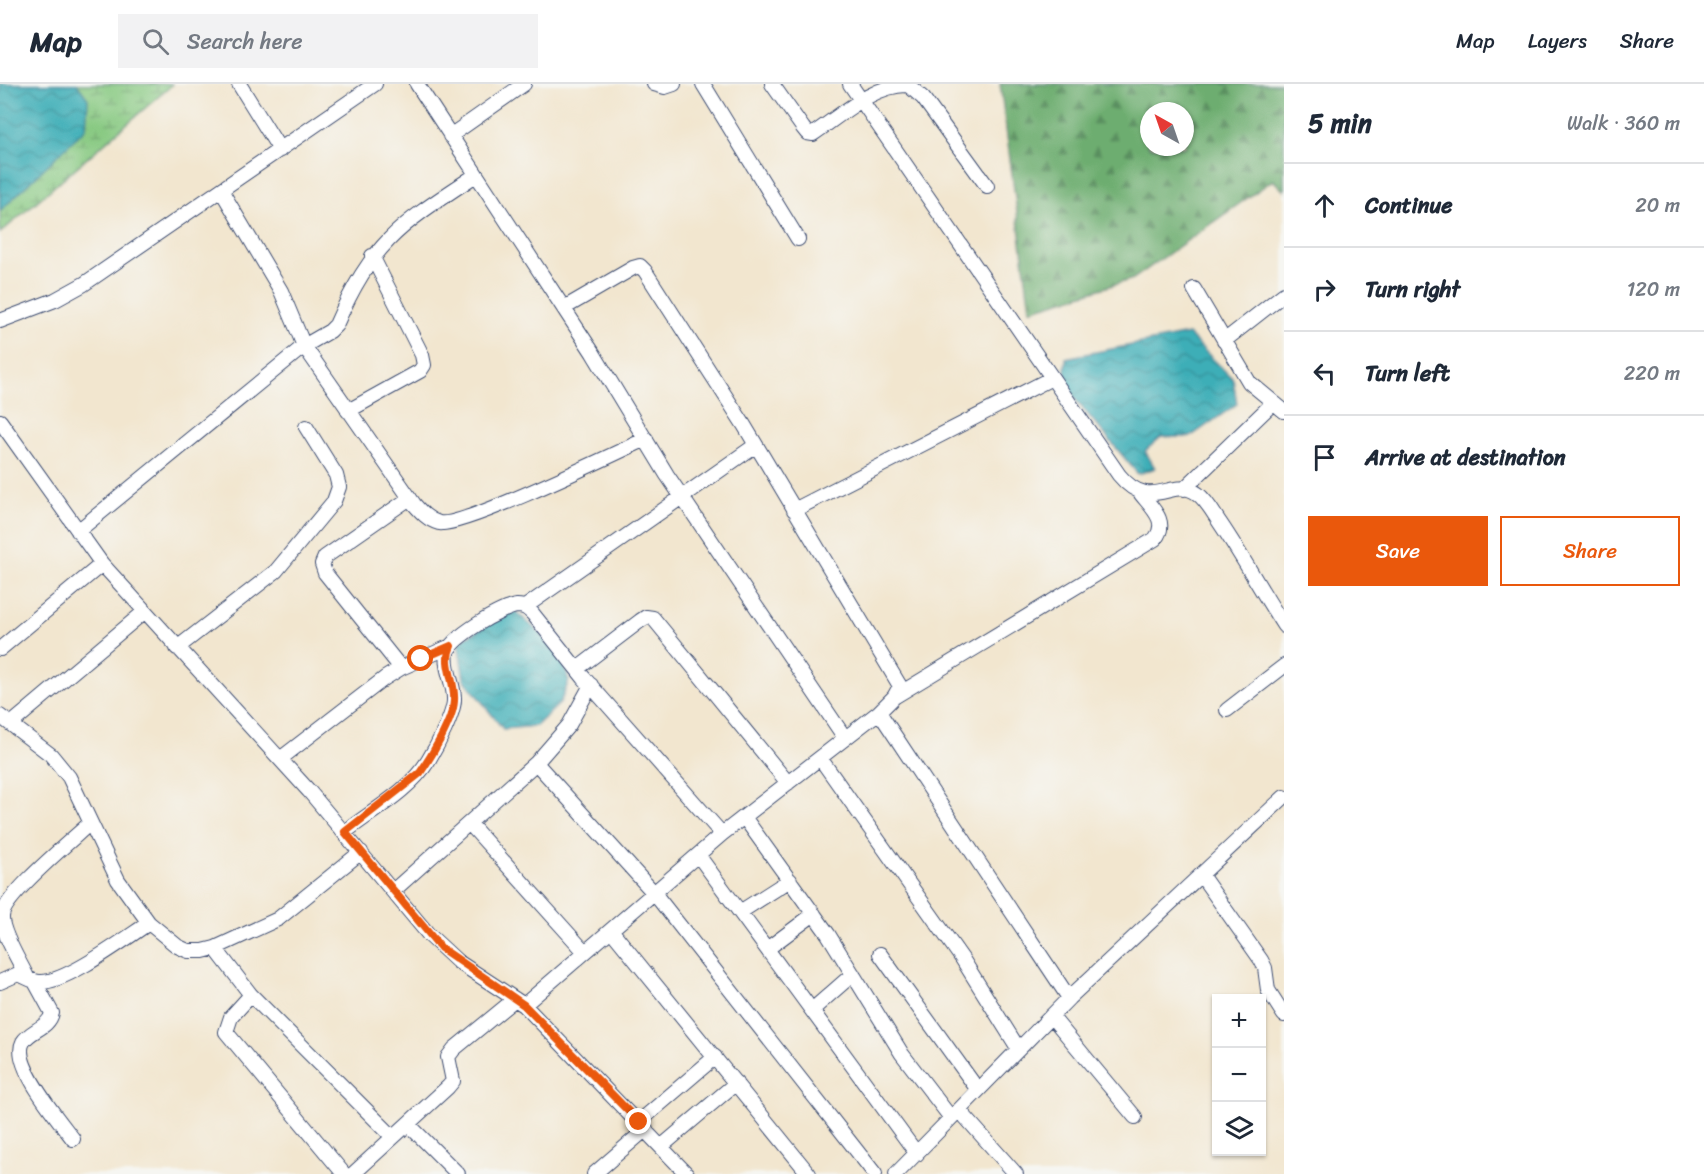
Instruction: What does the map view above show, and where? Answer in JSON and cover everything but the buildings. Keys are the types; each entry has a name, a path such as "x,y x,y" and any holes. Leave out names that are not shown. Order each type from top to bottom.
{"street":[{"path":"239,84 280,150"},
{"path":"0,321 55,300 84,284 375,84"},
{"path":"417,84 564,308 681,495 845,738"},
{"path":"450,135 524,84"},
{"path":"654,84 666,87 674,84"},
{"path":"703,84 798,240"},
{"path":"772,84 807,134 813,134 862,100 889,86 908,85 916,90 987,186"},
{"path":"353,1174 453,1081 448,1057 454,1049 585,952 722,834 879,712 894,697 1155,539 1161,532 1158,515 1141,494 1130,488 1119,475 850,84"},
{"path":"78,531 304,346 330,331 336,325 358,277 372,256 401,226 476,175"},
{"path":"220,190 281,291 304,346 410,498 427,518 441,523 463,519 582,470 646,438"},
{"path":"348,411 420,371 424,365 422,355 372,256"},
{"path":"564,308 640,266 756,445 897,676 900,686 894,697"},
{"path":"1184,489 1278,407 1249,382 1194,289"},
{"path":"1224,341 1284,294"},
{"path":"794,510 1052,378"},
{"path":"0,421 102,564 345,832 441,948 519,1002 643,1125 687,1174"},
{"path":"177,648 276,571 334,501 339,487 336,475 306,427"},
{"path":"525,607 681,495 756,445"},
{"path":"1141,494 1184,489 1197,493 1238,548 1284,626"},
{"path":"401,668 325,573 322,564 325,557 410,498"},
{"path":"0,649 102,564"},
{"path":"345,832 407,784 428,762 455,700 446,655 451,646 459,637 499,612 516,606 525,607 533,614 591,686 722,834"},
{"path":"144,612 6,720 51,755 69,777 118,880 149,923 177,946 188,951 215,948 278,919 361,852"},
{"path":"577,669 640,621 646,617 653,618 788,783"},
{"path":"280,759 401,668 451,646"},
{"path":"1227,710 1284,666"},
{"path":"393,891 536,764 569,725 591,686"},
{"path":"879,712 1069,998"},
{"path":"820,758 963,960 1018,1048"},
{"path":"536,764 654,893 875,1174"},
{"path":"896,1174 961,1116 978,1090 1069,998 1284,797"},
{"path":"744,817 814,914 902,1054 1016,1174"},
{"path":"72,1139 28,1075 21,1058 24,1041 48,1021 52,1013 31,979 3,924 3,908 18,890 90,823"},
{"path":"469,823 585,952"},
{"path":"698,855 917,1154"},
{"path":"1201,875 1261,960 1265,968 1268,990 1284,1015"},
{"path":"740,912 790,880"},
{"path":"767,949 814,914"},
{"path":"0,982 12,974 52,981 149,923"},
{"path":"610,930 809,1174"},
{"path":"215,948 251,995 393,1137"},
{"path":"880,954 978,1090"},
{"path":"812,1010 853,974"},
{"path":"251,995 231,1017 226,1032 344,1174"},
{"path":"1051,1016 1135,1117"},
{"path":"598,1173 643,1125 715,1057"},
{"path":"662,1146 736,1083"},
{"path":"408,1124 458,1174"}],"green space":[{"path":"0,84 172,84 172,85 0,233"},
{"path":"1000,84 1284,84 1284,191 1273,180 1133,279 1030,310"}],"water":[{"path":"0,84 77,84 88,99 86,128 0,211"},
{"path":"1188,334 1233,379 1237,404 1190,437 1161,437 1145,451 1155,468 1138,474 1064,386 1066,358"},
{"path":"513,609 561,652 569,681 560,703 536,726 503,729 464,679 458,642"}],"route":[{"path":"421,659 451,646 446,655 455,700 452,710 428,762 420,773 345,832 441,948 524,1005 639,1122"}]}
